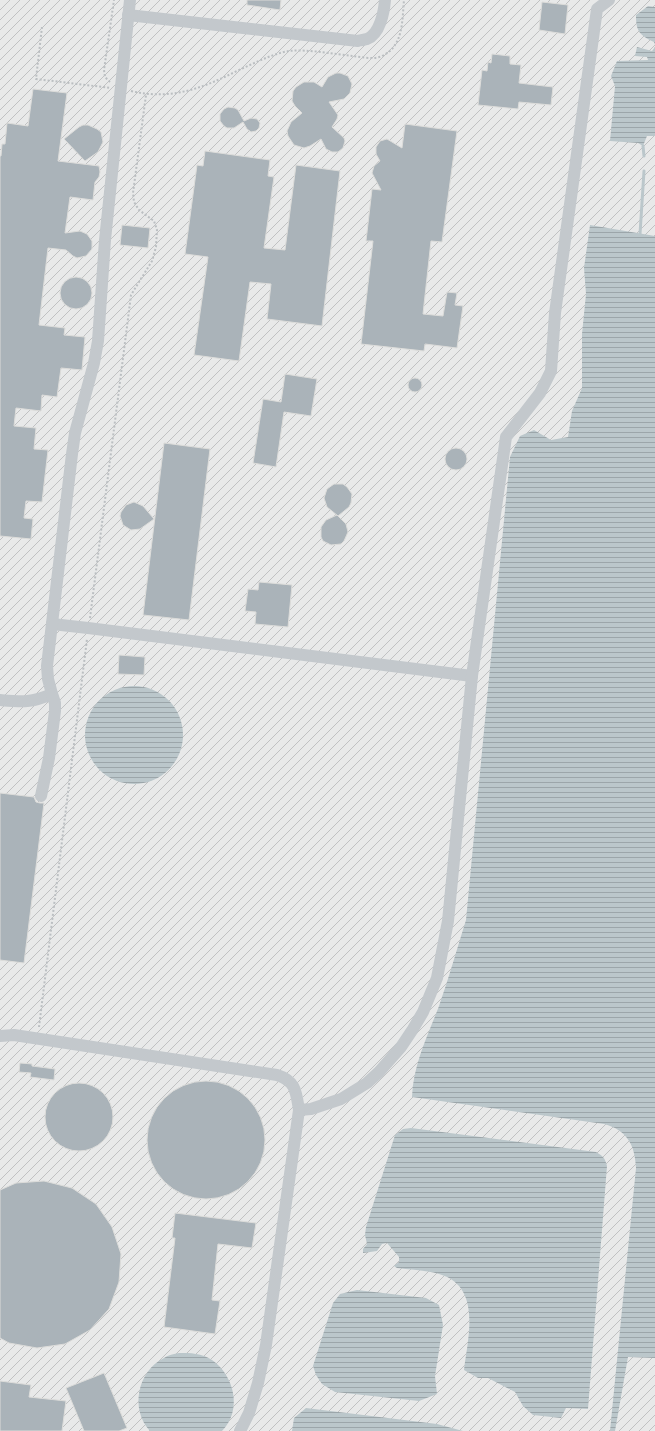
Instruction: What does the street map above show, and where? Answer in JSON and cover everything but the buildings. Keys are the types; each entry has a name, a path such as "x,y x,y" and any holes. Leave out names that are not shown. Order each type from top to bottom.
{"street":[{"path":"41,796 49,758 55,711 55,703 48,679 47,666 75,433 94,363 98,341 105,240 130,0"},
{"path":"128,15 358,40 368,38 376,32 384,10 385,0"},
{"path":"299,1110 311,1109 341,1099 367,1083 379,1072 401,1047 413,1029 423,1012 437,978 448,921 472,676 506,437 540,393 551,370 555,313 597,9 609,0"},
{"path":"52,624 472,676"},
{"path":"0,700 22,702 34,701 52,694"},
{"path":"0,1036 14,1035 277,1075 288,1079 294,1088 299,1110 266,1345 258,1384 249,1413 240,1431"}],"path":[{"path":"114,0 104,70 105,77 113,85 120,89"},
{"path":"42,26 36,79 120,89 146,95 172,94 209,84 271,55 291,51 373,58 383,56 394,47 400,39 404,0"},
{"path":"38,1039 88,628 131,295 152,261 156,247 156,230 154,221 139,210 134,202 133,192 146,95"}],"shaded area":[{"path":"0,0 655,0 655,1431 0,1431"},
{"path":"648,6 655,7 655,45 654,42 639,32 637,25 636,15"},
{"path":"637,47 652,51 655,47 655,136 647,136 643,146 638,143 610,141 615,86 611,76 617,61 648,60 647,57 635,56"},
{"path":"590,225 655,236 655,1358 628,1357 615,1431 610,1431 636,1168 632,1146 624,1134 619,1130 604,1124 412,1097 418,1062 443,995 466,920 510,457 520,436 534,430 551,440 568,437 572,411 582,388 582,334 586,294 584,268"},
{"path":"134,686 153,690 169,700 179,716 183,735 179,754 169,770 153,780 134,784 115,780 99,770 89,754 85,735 89,716 99,700 115,690"},
{"path":"411,1128 596,1152 604,1159 607,1166 588,1409 566,1408 561,1418 533,1415 523,1406 515,1392 488,1378 478,1378 464,1370 468,1343 469,1314 467,1301 462,1289 453,1280 439,1274 397,1268 394,1266 399,1262 399,1257 387,1243 382,1244 377,1251 363,1253 363,1249 367,1244 365,1235 366,1227 395,1135 403,1129"},
{"path":"357,1290 426,1298 439,1305 443,1325 435,1376 437,1394 419,1401 335,1392 322,1384 316,1375 313,1366 333,1303 340,1294"},
{"path":"179,1353 204,1356 220,1366 226,1374 233,1393 234,1403 229,1423 222,1431 150,1431 144,1422 140,1413 139,1402 139,1392 142,1381 155,1364 167,1356"},
{"path":"306,1408 437,1424 463,1431 292,1431 294,1418"}],"waterway":[{"path":"643,146 644,156"},
{"path":"640,234 644,171"}]}
